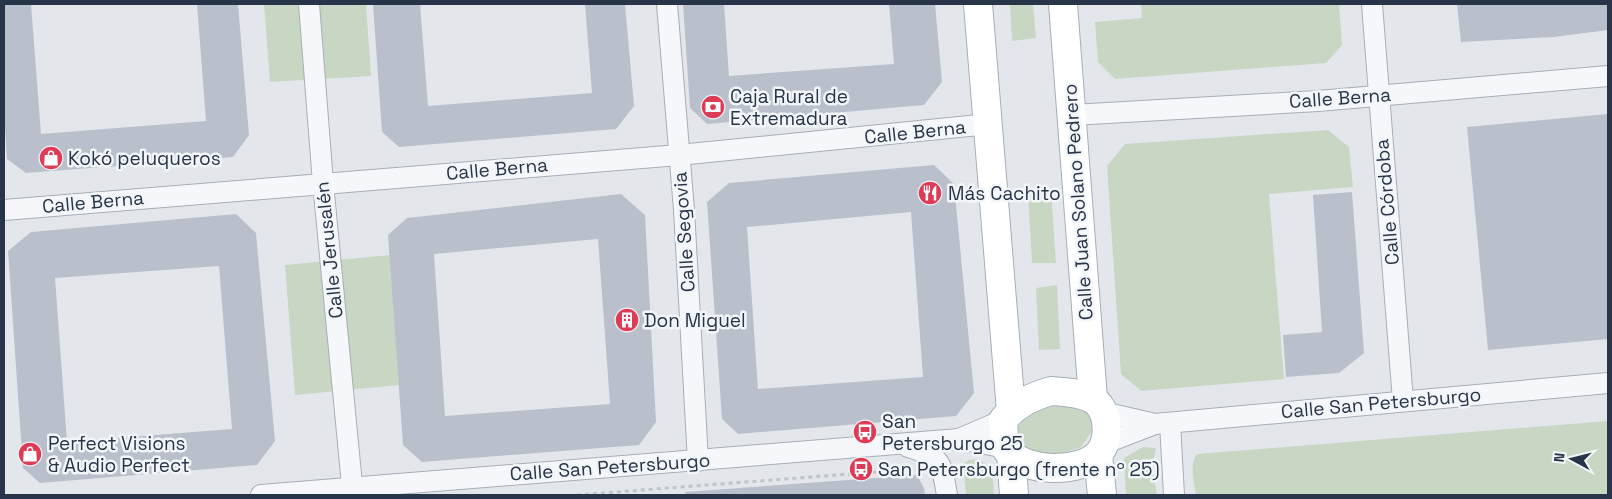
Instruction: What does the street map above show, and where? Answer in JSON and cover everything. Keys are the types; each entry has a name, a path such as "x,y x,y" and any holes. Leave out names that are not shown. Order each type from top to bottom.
{"main road":[{"path":"978,4 989,124 1008,451 1014,495"},
{"name":"Calle Juan Solano Pedrero","path":"1063,4 1098,406"},
{"path":"1007,415 1028,398 1050,391 1075,393 1098,406 1107,429 1102,449 1102,495"},
{"path":"1008,451 1032,465 1055,469 1076,465 1102,449"}],"street":[{"name":"Calle Jerusalén","path":"309,4 323,183 353,491"},
{"name":"Calle Segovia","path":"667,4 679,155 698,461"},
{"name":"Calle Córdoba","path":"1372,4 1403,401"},
{"name":"Calle Berna","path":"1072,115 1379,95 1608,76"},
{"name":"Calle Berna","path":"4,210 679,155 989,124"},
{"name":"Calle San Petersburgo","path":"1102,449 1162,424 1608,383"},
{"name":"Calle San Petersburgo","path":"1098,406 1162,424"},
{"name":"Calle San Petersburgo","path":"959,440 1007,415"},
{"path":"1162,424 1174,495"},
{"name":"Calle San Petersburgo","path":"261,495 353,491 959,440 1008,451"},
{"path":"899,444 930,454 940,463 947,495"}],"path":[{"path":"577,495 904,469"}],"green space":[{"path":"264,4 366,4 371,76 270,82"},
{"path":"1010,4 1033,4 1036,38 1012,41"},
{"path":"1141,4 1339,4 1342,45 1326,63 1115,79 1098,62 1095,22 1142,18"},
{"path":"1328,130 1349,147 1353,187 1269,194 1284,379 1141,391 1121,374 1107,166 1125,144"},
{"path":"1051,191 1056,263 1032,263 1028,194"},
{"path":"390,255 399,385 295,395 285,265"},
{"path":"1057,285 1060,349 1039,350 1036,288"},
{"path":"1054,405 1071,407 1090,414 1093,430 1081,447 1064,453 1046,457 1024,449 1016,433 1022,421 1035,411"},
{"path":"1608,421 1608,495 1196,495 1193,479 1193,463 1197,454"},
{"path":"1143,447 1156,448 1152,468 1157,495 1126,495 1124,458"},
{"path":"977,459 990,469 993,478 994,495 966,495 963,464 969,460"}],"building":[{"path":"4,4 31,4 41,134 206,121 197,4 238,4 249,135 233,157 26,173 7,159 4,113"},
{"path":"373,4 420,4 428,106 592,93 585,4 625,4 634,106 616,129 399,147 382,132"},
{"path":"683,4 724,4 729,76 894,64 889,4 935,4 942,82 924,105 707,124 690,108"},
{"path":"1457,4 1608,4 1608,30 1554,37 1461,42"},
{"path":"1608,114 1608,339 1488,350 1467,127"},
{"path":"934,165 954,184 974,393 956,416 738,434 722,419 707,202 729,183","holes":["911,212 923,377 758,389 747,227"]},
{"path":"1352,192 1364,353 1339,373 1286,377 1283,335 1322,332 1313,195"},
{"name":"Don Miguel","path":"621,194 645,215 656,422 639,445 422,462 403,445 388,235 407,218","holes":["598,239 610,404 445,416 434,254"]},
{"path":"236,214 256,233 275,441 257,465 40,483 23,468 8,251 31,232","holes":["219,266 232,429 67,442 55,278"]},
{"path":"917,475 924,488 925,495 686,495 685,492"}],"place":[{"name":"Caja Rural de Extremadura","path":"713,107"},
{"name":"Kokó peluqueros","path":"51,158"},
{"name":"Más Cachito","path":"930,193"},
{"name":"Don Miguel","path":"627,320"},
{"name":"San Petersburgo 25","path":"865,432"},
{"name":"Perfect Visions & Audio Perfect","path":"30,454"},
{"name":"San Petersburgo (frente nº 25)","path":"861,469"}]}
